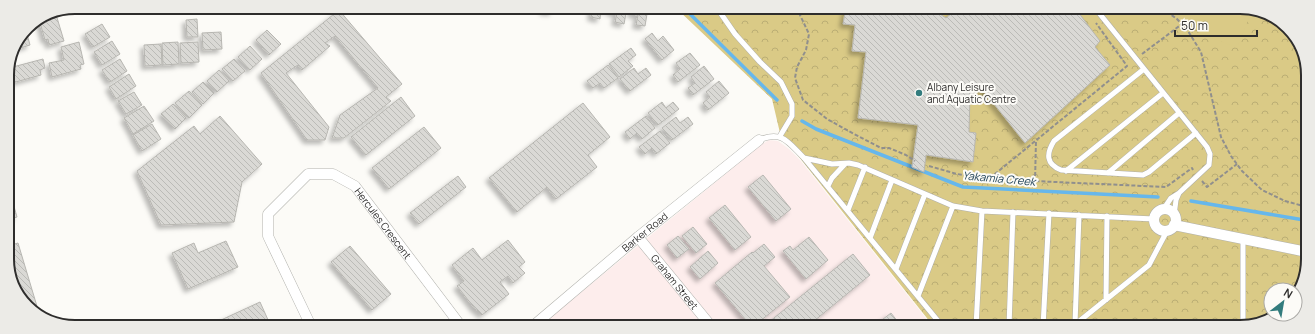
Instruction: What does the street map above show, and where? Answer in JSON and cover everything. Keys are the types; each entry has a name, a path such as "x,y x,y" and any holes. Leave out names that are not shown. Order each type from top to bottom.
{"street":[{"name":"Barker Road","path":"540,320 638,237 759,140"},
{"name":"Hercules Crescent","path":"308,320 268,236 268,214 308,174 333,174 354,186 457,320"},
{"path":"1172,224 1170,211 1163,210 1157,213 1154,219 1160,230 1172,224 1301,251"},
{"name":"Graham Street","path":"638,237 706,320"}],"lane":[{"path":"721,14 735,34 760,62 781,82 792,104 792,116 780,136"},
{"path":"1100,14 1196,133 1210,154 1210,162 1207,168 1179,193 1171,198 1163,210"},
{"path":"1144,69 1054,142 1050,148 1048,158 1051,164 1055,168 1066,171 1143,175 1149,172 1196,133"},
{"path":"1066,171 1163,93"},
{"path":"1108,173 1179,113"},
{"path":"759,140 768,136 780,136 804,158 937,320"},
{"path":"804,158 832,164 858,165 953,206 982,211 1154,219"},
{"path":"828,186 832,178 844,164"},
{"path":"848,210 865,168"},
{"path":"870,238 892,180"},
{"path":"1080,320 1149,265 1172,224 1176,200 1179,193"},
{"path":"896,269 925,194"},
{"path":"918,296 953,206"},
{"path":"976,320 982,211"},
{"path":"1009,320 1013,212"},
{"path":"1043,320 1049,213"},
{"path":"1074,320 1079,215"},
{"path":"1106,300 1107,216"},
{"path":"1243,240 1243,320"}],"path":[{"path":"799,14 809,34 806,50 797,67 796,78 803,100 827,119 854,134 881,148 889,148 906,155 915,161"},
{"path":"1170,14 1188,31 1201,52 1219,131 1231,156 1242,171 1262,190 1285,201 1301,205"},
{"path":"1094,21 1127,66"},
{"path":"989,179 1127,66 1182,24"},
{"path":"1035,182 1036,140"}],"shaded area":[{"path":"769,140 778,141 800,160 927,320 547,320 762,144"}],"green space":[{"path":"682,14 1252,15 1267,20 1283,32 1295,48 1300,63 1300,271 1296,282 1263,282 1263,315 1244,320 928,320 780,133 772,99"},
{"path":"1214,14 1250,15 1237,48 1205,35"}],"building":[{"path":"334,14 342,14 402,84 386,97 391,101 344,138 332,138 340,115 378,88 335,36 325,43 330,46 302,70 298,65 286,73 329,127 325,140 307,140 261,73"},
{"path":"591,14 600,14 600,19 591,17"},
{"path":"617,14 626,14 624,24 615,22"},
{"path":"631,14 647,14 645,26 636,25 638,15"},
{"name":"Albany Leisure and Aquatic Centre","path":"845,14 940,14 946,18 951,14 1080,14 1100,41 1095,47 1110,65 1025,143 982,89 970,96 969,132 976,133 973,162 926,155 924,172 912,167 918,125 858,118 866,52 852,51 855,25 843,24"},
{"path":"57,17 64,41 49,45 48,39 45,40 41,24"},
{"path":"197,19 198,37 187,37 186,20"},
{"path":"102,24 110,37 93,47 85,34"},
{"path":"267,30 281,44 269,55 256,40"},
{"path":"221,32 222,49 203,50 202,33"},
{"path":"652,33 658,41 663,36 674,50 662,60 645,39"},
{"path":"28,37 30,45 21,48"},
{"path":"112,41 120,54 102,65 94,52"},
{"path":"79,42 84,64 80,65 81,69 52,77 49,63 64,60 61,47"},
{"path":"178,42 179,64 163,65 162,43"},
{"path":"198,42 199,62 181,63 180,43"},
{"path":"161,44 162,65 145,66 144,45"},
{"path":"250,46 262,59 250,70 238,57"},
{"path":"631,48 636,55 628,61 633,66 619,77 609,64"},
{"path":"690,53 700,65 678,82 673,75 680,69 676,63"},
{"path":"43,59 45,68 40,70 41,75 14,82 15,66"},
{"path":"120,59 127,71 110,82 102,70"},
{"path":"234,59 245,71 233,81 222,69"},
{"path":"608,65 618,78 604,88 600,83 593,88 587,81"},
{"path":"704,66 714,79 693,95 688,88 695,83 691,77"},
{"path":"634,68 638,74 646,68 651,75 630,91 620,79"},
{"path":"219,70 229,81 217,92 207,81"},
{"path":"129,74 136,86 116,99 109,87"},
{"path":"719,81 729,93 708,110 703,103 710,97 706,92"},
{"path":"203,82 214,93 203,104 192,92"},
{"path":"189,91 202,105 189,118 175,103"},
{"path":"134,92 142,105 126,114 118,101"},
{"path":"401,97 415,116 366,155 351,137"},
{"path":"662,102 666,108 673,102 679,109 658,125 648,113"},
{"path":"583,103 610,137 588,155 597,167 556,199 547,187 517,212 489,178"},
{"path":"173,104 186,118 175,129 161,114"},
{"path":"144,106 154,121 133,134 124,118"},
{"path":"220,116 262,164 242,182 234,222 161,225 137,171 194,126 200,134"},
{"path":"646,116 655,128 642,139 637,133 630,139 625,132"},
{"path":"676,117 680,123 688,117 693,124 672,140 662,128"},
{"path":"152,124 161,139 142,151 133,135"},
{"path":"424,127 441,148 389,189 372,168"},
{"path":"660,131 670,143 656,154 652,148 645,154 639,147"},
{"path":"763,175 791,209 776,221 748,187"},
{"path":"458,176 466,187 419,224 410,213"},
{"path":"725,205 751,237 735,250 709,218"},
{"path":"14,206 17,217 14,218"},
{"path":"693,227 707,244 696,253 682,236"},
{"path":"678,236 689,249 677,258 667,245"},
{"path":"809,237 828,260 806,279 783,251 790,246 793,250"},
{"path":"508,240 525,262 519,267 525,273 513,283 508,276 500,282 509,294 482,315 476,310 457,286 464,281 452,265 473,248 482,260"},
{"path":"226,241 238,267 188,289 172,253 194,243 198,253"},
{"path":"18,243 37,306 27,296 19,282 15,271 14,244"},
{"path":"764,244 775,257 764,266 790,297 761,320 746,320 715,283 752,252 753,253"},
{"path":"350,246 391,294 372,310 331,262"},
{"path":"708,251 718,263 700,279 690,267"},
{"path":"853,254 870,275 815,320 771,320"},
{"path":"260,302 268,320 221,320"},
{"path":"891,313 896,320 882,320"}],"waterway":[{"name":"Yakamia Creek","path":"690,14 777,100"},
{"name":"Yakamia Creek","path":"802,121 816,129 963,187 1158,197"},
{"name":"Yakamia Creek","path":"1191,201 1301,219"}],"place":[{"name":"Albany Leisure and Aquatic Centre","path":"919,93"}]}
